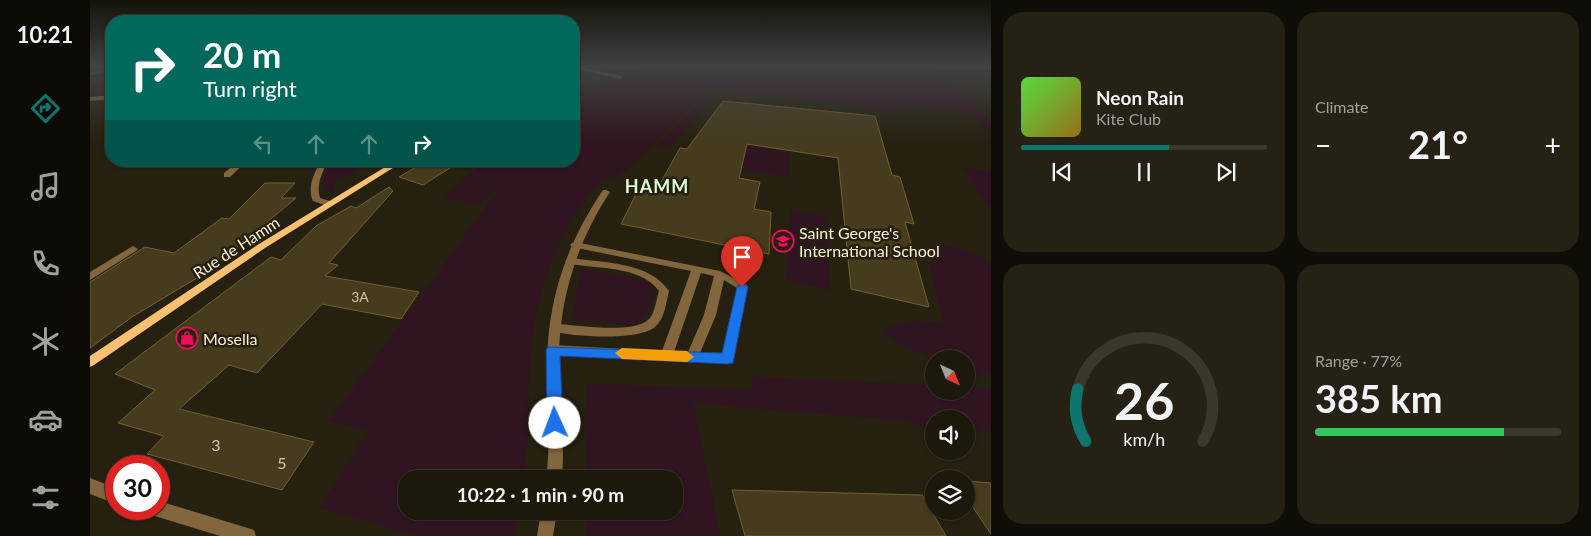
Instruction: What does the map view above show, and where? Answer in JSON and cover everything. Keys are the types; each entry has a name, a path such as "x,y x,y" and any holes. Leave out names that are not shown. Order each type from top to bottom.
{"main road":[{"name":"Rue de Hamm","path":"90,362 262,246 391,167"}],"street":[{"path":"90,98 105,97"},
{"path":"227,175 237,167"},
{"path":"321,167 313,191 316,199 330,204"},
{"path":"555,470 553,350 558,306 575,245 590,214 606,192"},
{"path":"553,350 728,359 742,287 720,274 575,245"},
{"path":"90,277 133,249"},
{"path":"556,328 638,331 652,323 657,315 664,291 657,281 642,274 570,261"},
{"path":"667,355 697,269"},
{"path":"692,357 710,315 720,274"},
{"path":"90,486 105,492"},
{"path":"170,513 248,536"},
{"path":"545,536 548,520"}],"shaded area":[{"path":"590,91 706,91 628,169 610,179 602,179 585,200 559,245 541,294 535,320 529,372 524,470 398,470 398,520 516,520 514,533 508,536 420,536 320,508 368,431 329,421 498,191 461,181 479,167 580,167 580,97"},
{"path":"706,91 959,91 991,122 991,134 973,115 958,110 864,104 901,109 902,113 856,107 856,103"},
{"path":"701,101 710,103 668,148 657,145"},
{"path":"746,146 789,152 789,177 743,170"},
{"path":"330,167 365,167 334,183 335,191 328,193 323,180"},
{"path":"963,168 991,172 991,206 988,206"},
{"path":"461,183 494,191 478,205 443,196"},
{"path":"791,210 827,217 830,290 787,280"},
{"path":"936,245 958,248 974,253 991,266 991,373 975,376 975,350 925,350 925,355 895,342 882,330 911,321 943,323 930,265"},
{"path":"581,269 645,279 656,289 646,316 633,325 572,320"},
{"path":"752,377 925,385 925,400 975,400 975,387 991,388 991,431 975,430 975,410 925,410 925,427 900,420 693,403 720,536 586,536 586,520 683,520 683,470 586,470 587,384 754,390"}],"building":[{"path":"723,101 875,116 892,175 900,177 914,224 905,222 929,307 851,289 838,158 747,144 739,178 760,182 754,209 771,212 769,254 621,224 639,188 656,191 680,148 687,149"},
{"path":"416,167 452,167 423,185 399,177"},
{"path":"265,183 295,183 281,198 296,198 207,272 132,317 90,348 90,282 145,247 174,253 222,218 229,219"},
{"path":"389,187 393,191 329,263 338,265 325,276 419,292 401,319 322,304 257,373 229,365 179,409 314,442 282,490 170,460 170,455 147,454 164,436 118,423 155,390 115,374 271,257 281,260 316,226 351,206 356,208"},
{"path":"975,482 991,483 991,534 975,510"},
{"path":"732,490 922,495 925,500 925,520 937,520 946,536 745,536"}],"slow traffic":[{"path":"622,353 687,357"}],"place":[{"name":"Saint George's International School","path":"783,241"},
{"name":"Mosella","path":"187,338"}],"district":[{"name":"HAMM","path":"657,186"}],"route":[{"path":"555,423 553,350 728,359 742,287"}]}
